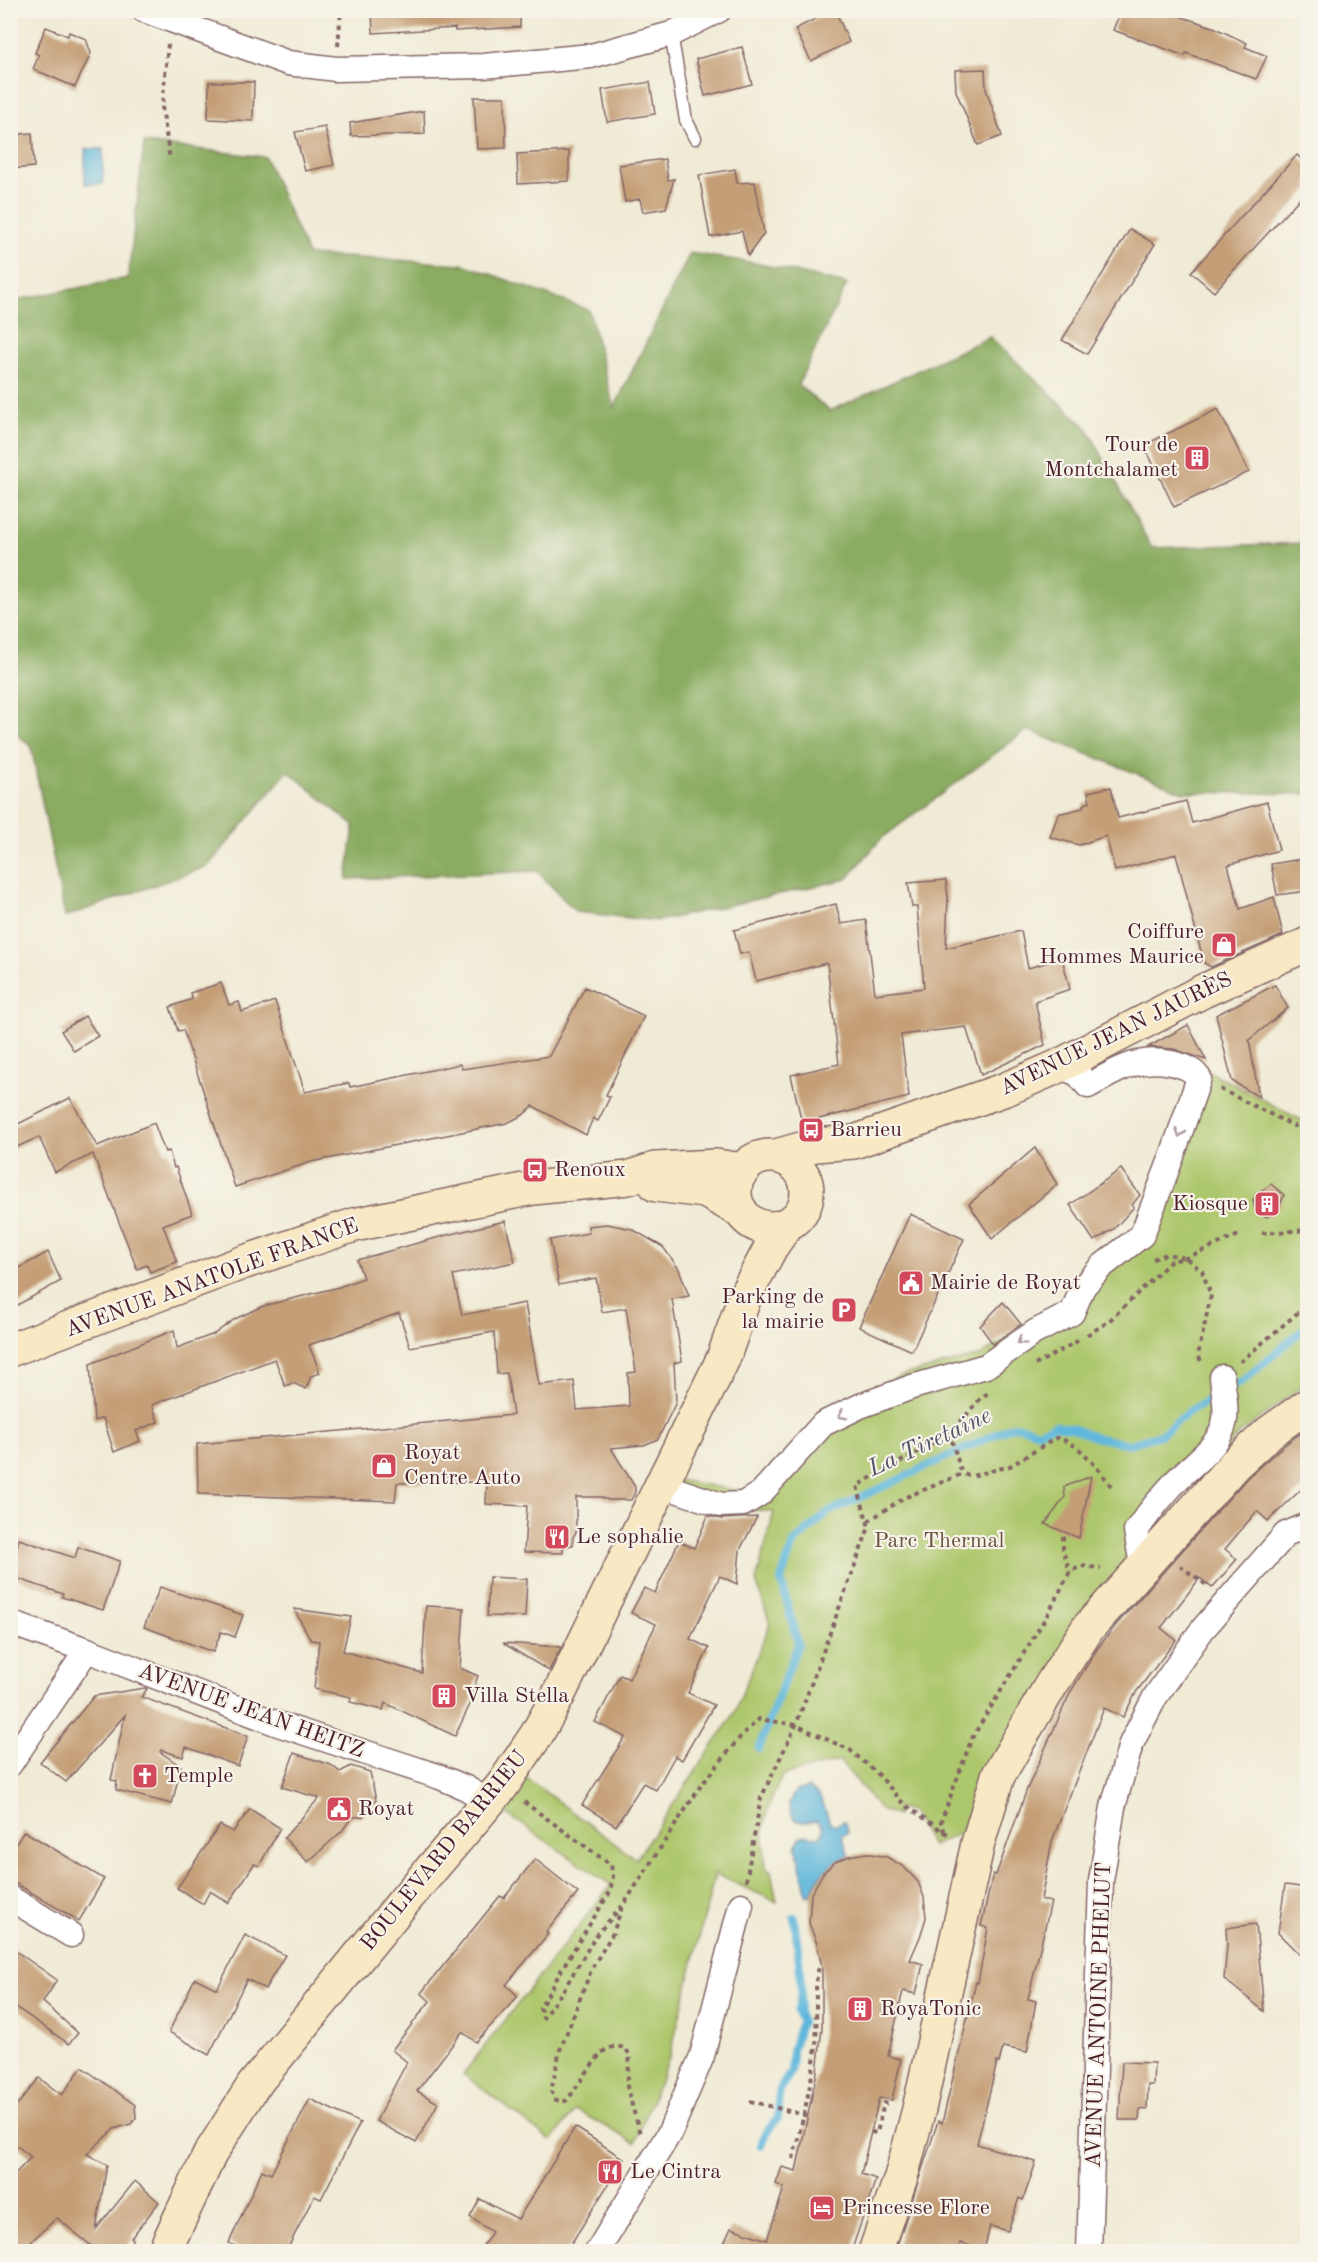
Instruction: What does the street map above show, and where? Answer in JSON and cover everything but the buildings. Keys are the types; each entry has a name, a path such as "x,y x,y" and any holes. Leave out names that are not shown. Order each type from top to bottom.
{"main road":[{"name":"AVENUE JEAN JAURÈS","path":"776,1156 815,1146 854,1142 997,1093 1059,1066 1203,991 1308,944"},
{"name":"AVENUE JEAN JAURÈS","path":"807,1194 854,1142"},
{"path":"776,1156 796,1166 806,1182 807,1194 801,1212 787,1224 767,1227 745,1216 736,1201 735,1190 737,1179 743,1170 757,1159 776,1156"},
{"name":"AVENUE ANATOLE FRANCE","path":"10,1350 242,1263 354,1225 533,1188 628,1178 655,1169 716,1167 743,1170"},
{"name":"AVENUE ANATOLE FRANCE","path":"628,1178 652,1185 705,1191 745,1216"},
{"name":"BOULEVARD BARRIEU","path":"745,1216 745,1296"},
{"name":"BOULEVARD BARRIEU","path":"164,2252 210,2154 253,2086 405,1900 496,1794 537,1734 558,1696 723,1359 745,1296 771,1247 787,1224"},
{"path":"875,2252 901,2177 919,2109 978,1843 998,1776 1051,1685 1088,1628 1234,1464 1270,1432 1308,1404"}],"street":[{"path":"144,10 288,63 336,69 483,66 591,56 671,34 719,10"},
{"path":"661,1485 721,1505 744,1504 761,1493 823,1424 860,1406 902,1390 986,1366 1035,1332 1072,1313 1083,1287 1101,1267 1142,1235 1199,1078 1192,1069 1153,1060 1126,1066 1088,1086 1078,1074 1059,1066"},
{"path":"1150,1557 1136,1531 1148,1512 1176,1480 1215,1443 1225,1418 1222,1377"},
{"name":"AVENUE ANTOINE PHELUT","path":"1089,2252 1101,1881 1113,1807 1131,1744 1155,1697 1202,1630 1286,1534 1308,1525"},
{"name":"AVENUE JEAN HEITZ","path":"10,1623 87,1650 278,1724 440,1777 466,1788 496,1794"},
{"path":"10,1764 87,1650"},
{"path":"10,1898 71,1935"},
{"path":"597,2252 670,2132 702,2056 741,1905"}],"lane":[{"path":"671,34 686,120 695,138"}],"path":[{"path":"336,69 341,10"},
{"path":"170,160 162,107 165,56 172,22"},
{"path":"1199,1078 1308,1133"},
{"path":"1262,1233 1308,1230"},
{"path":"1030,1368 1071,1346 1107,1322 1171,1260 1186,1257 1241,1234"},
{"path":"1186,1257 1202,1271 1211,1295 1198,1355 1205,1369 1213,1377 1222,1377 1308,1304"},
{"path":"741,1905 761,1798 796,1725 869,1527 857,1486 949,1432 979,1399 995,1389"},
{"path":"949,1432 962,1474"},
{"path":"868,1518 904,1498 962,1474 972,1476 1010,1466 1056,1438 1069,1440 1090,1460 1111,1486"},
{"path":"1064,1536 1063,1551 1070,1572"},
{"path":"944,1832 941,1822 972,1738 1049,1612 1070,1572 1082,1566 1102,1568 1150,1557 1210,1588"},
{"path":"496,1794 611,1866 613,1877 610,1892 540,2008 543,2018 564,1989 597,1934 624,1904 702,1784 742,1735 759,1719 796,1725 850,1750 878,1774 904,1804 944,1832 978,1843"},
{"path":"624,1904 613,1933 592,1968 560,2050 551,2091 556,2100 566,2101 604,2050 615,2046 626,2048 630,2055 627,2087 639,2134 659,2150"},
{"path":"793,2159 806,2115 816,2046 818,2012 816,1975 819,1968"},
{"path":"750,2101 806,2115"}],"green space":[{"path":"144,143 265,157 308,255 463,264 589,310 614,408 690,253 755,263 847,284 798,385 830,411 990,337 1087,428 1152,548 1307,543 1307,794 1183,792 1027,730 881,839 847,879 658,921 576,912 537,871 347,879 354,826 288,771 208,866 65,917 31,746 11,730 11,301 128,278"},
{"name":"Parc Thermal","path":"1208,1071 1307,1123 1307,1382 1237,1436 1140,1538 1029,1707 967,1830 932,1846 911,1811 898,1808 897,1816 880,1809 840,1761 783,1775 771,1800 764,1830 766,1868 771,1872 777,1902 715,1874 670,2055 635,2143 576,2110 551,2141 463,2074 611,1885 489,1802 514,1769 636,1859 733,1716 770,1624 756,1581 774,1512 654,1499 665,1478 747,1492 826,1412 900,1376 982,1355 1062,1303 1080,1267 1137,1229"}],"water":[{"path":"85,149 103,149 103,184 85,184"},
{"path":"808,1788 820,1798 830,1823 836,1825 844,1821 848,1833 842,1835 849,1856 825,1870 811,1894 807,1896 796,1846 802,1836 819,1837 823,1827 817,1820 801,1822 797,1820 791,1814 789,1802 796,1791"}],"waterway":[{"name":"La Tiretaine","path":"759,1748 798,1644 781,1580 793,1544 827,1513 1013,1426 1038,1432 1055,1425 1072,1428 1094,1437 1129,1444 1160,1435 1191,1410 1244,1380 1308,1325"},
{"name":"La Tiretaine","path":"761,2146 765,2134 778,2118 779,2090 791,2072 792,2051 802,2022 797,2011 800,2005 801,1981 794,1917"}],"place":[{"name":"Tour de Montchalamet","path":"1197,458"},
{"name":"Coiffure Hommes Maurice","path":"1224,945"},
{"name":"Barrieu","path":"811,1130"},
{"name":"Renoux","path":"535,1170"},
{"name":"Kiosque","path":"1267,1204"},
{"name":"Mairie de Royat","path":"911,1283"},
{"name":"Parking de la mairie","path":"844,1310"},
{"name":"Royat Centre Auto","path":"384,1466"},
{"name":"Le sophalie","path":"557,1537"},
{"name":"Villa Stella","path":"444,1696"},
{"name":"Temple","path":"145,1776"},
{"name":"Royat","path":"339,1809"},
{"name":"RoyaTonic","path":"860,2009"},
{"name":"Le Cintra","path":"610,2172"},
{"name":"Princesse Flore","path":"822,2208"}]}
